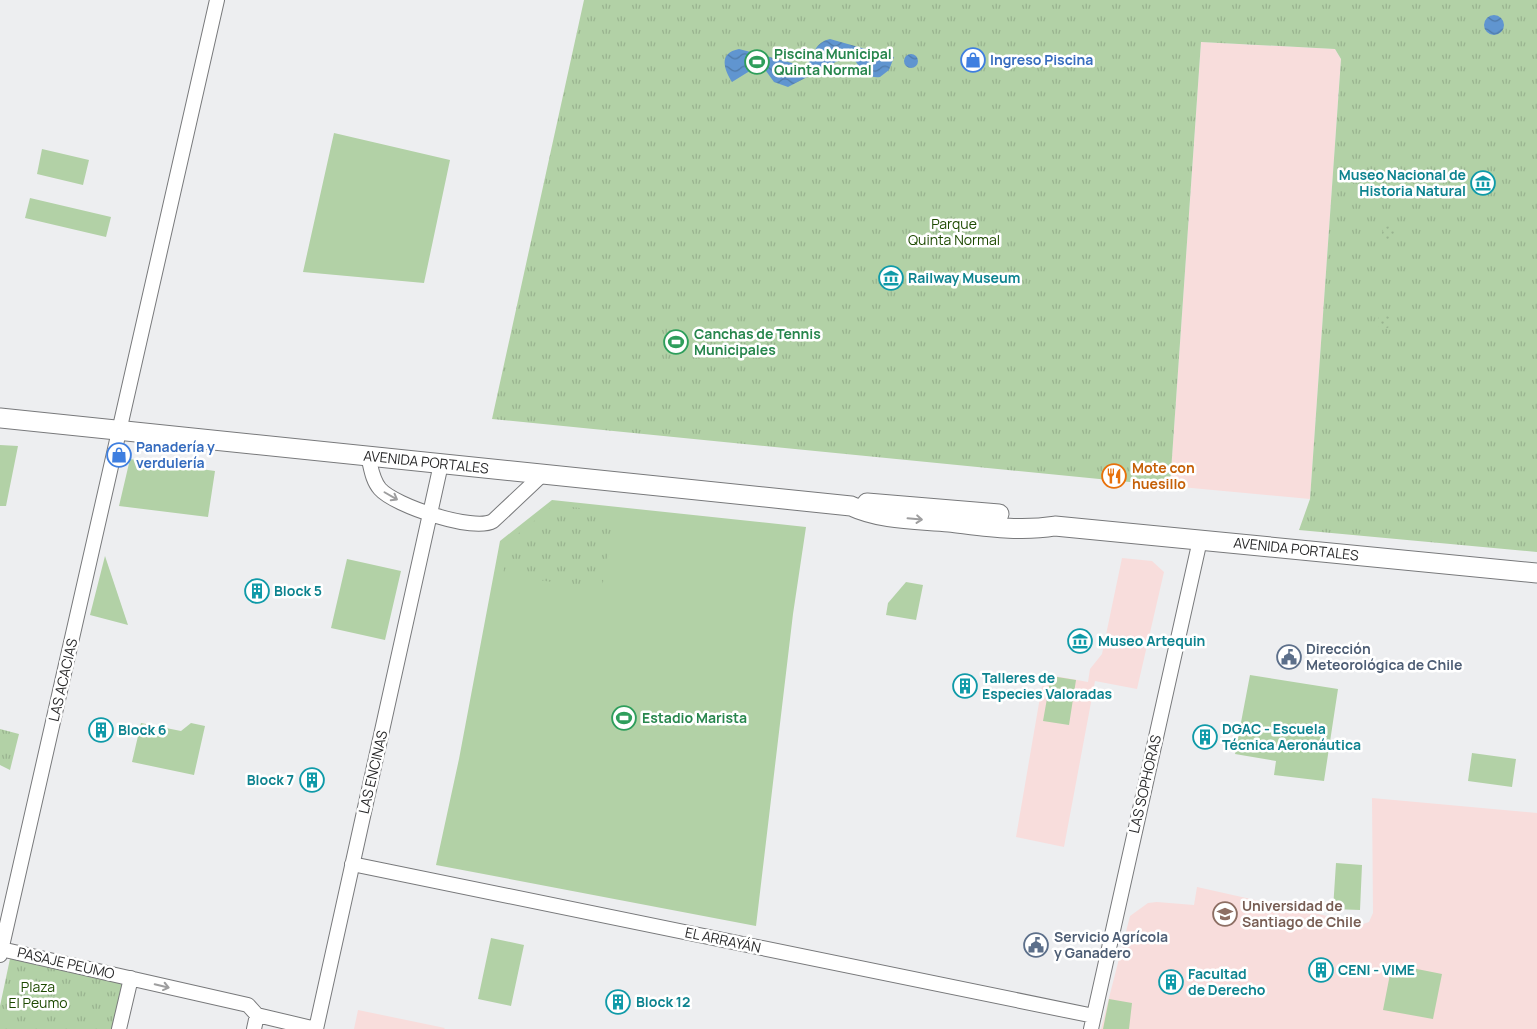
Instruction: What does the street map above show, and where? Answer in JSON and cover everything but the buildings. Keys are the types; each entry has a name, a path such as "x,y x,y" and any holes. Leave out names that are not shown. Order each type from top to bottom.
{"main road":[{"name":"AVENIDA PORTALES","path":"0,418 851,506 870,513 910,519 1026,530 1055,526 1537,573"}],"street":[{"name":"LAS ACACIAS","path":"1,952 217,0"},
{"path":"368,456 374,479 380,489 388,496 430,514 478,524 488,524 543,474"},
{"name":"LAS ENCINAS","path":"316,1029 441,464"},
{"name":"LAS SOPHORAS","path":"1092,1022 1200,540"},
{"name":"EL ARRAYÁN","path":"352,864 1092,1022"},
{"name":"PASAJE PEUMO","path":"1,952 131,978 248,1005 255,1022 316,1029"},
{"name":"PASAJE PEUMO","path":"119,1029 131,978"}],"shaded area":[{"path":"1201,42 1335,49 1341,59 1310,499 1170,486"},
{"path":"1122,558 1152,561 1164,572 1137,689 1095,681 1064,847 1016,837 1044,674 1088,682 1090,669 1102,654"},
{"name":"Universidad de Santiago de Chile","path":"1372,798 1537,813 1537,1029 1101,1029 1130,916 1148,903 1194,905 1197,887 1363,924 1369,922 1373,913"},
{"path":"358,1010 445,1028 354,1029"}],"green space":[{"name":"Parque Quinta Normal","path":"584,0 1537,0 1537,552 1299,530 1310,499 1341,59 1335,49 1201,42 1170,486 492,419"},
{"path":"334,133 450,160 424,283 303,272"},
{"path":"42,149 89,160 83,185 37,174"},
{"path":"30,198 111,217 106,237 25,218"},
{"path":"1386,226 1392,226 1396,233 1392,240 1386,240 1382,236 1382,230"},
{"path":"1384,315 1389,317 1391,322 1389,327 1384,329 1379,327 1377,322 1379,317"},
{"path":"0,445 18,446 6,506 0,506"},
{"path":"130,459 215,471 208,517 119,506"},
{"name":"Estadio Marista","path":"552,500 806,527 793,614 756,926 436,865 459,759 500,541"},
{"path":"554,505 614,512 602,589 503,575 508,542"},
{"path":"105,556 128,625 90,615"},
{"path":"347,559 401,571 385,640 331,628"},
{"path":"906,582 923,585 916,620 886,615 888,603"},
{"path":"1250,675 1338,689 1324,781 1274,775 1276,761 1235,754"},
{"path":"1051,676 1076,680 1069,725 1043,721"},
{"path":"141,723 181,731 191,723 205,726 194,775 132,762"},
{"path":"0,729 19,734 10,770 0,765"},
{"path":"1472,753 1516,759 1512,787 1468,781"},
{"path":"1336,863 1362,865 1360,910 1333,909"},
{"path":"491,938 524,945 511,1006 478,999"},
{"name":"Plaza El Peumo","path":"11,954 119,978 126,986 116,1029 0,1029 0,1006"},
{"path":"1392,964 1442,974 1433,1019 1383,1010"},
{"path":"1109,999 1132,1003 1129,1029 1103,1029"}],"water":[{"path":"1494,15 1501,18 1504,25 1501,32 1494,35 1487,32 1484,25 1487,18"},
{"name":"Piscina Municipal Quinta Normal","path":"830,39 894,57 889,70 880,77 870,76 859,67 851,54 788,87 774,82 761,64 732,82 725,67 725,58 728,54 739,49 807,67 818,46"},
{"name":"Piscina Municipal Quinta Normal","path":"911,54 916,56 918,61 916,66 911,68 906,66 904,61 906,56"}],"place":[{"name":"Ingreso Piscina","path":"973,60"},
{"name":"Piscina Municipal Quinta Normal","path":"757,62"},
{"name":"Museo Nacional de Historia Natural","path":"1483,183"},
{"name":"Railway Museum","path":"891,278"},
{"name":"Canchas de Tennis Municipales","path":"676,342"},
{"name":"Panadería y verdulería","path":"119,455"},
{"name":"Mote con huesillo","path":"1114,476"},
{"name":"Block 5","path":"257,591"},
{"name":"Museo Artequin","path":"1080,641"},
{"name":"Dirección Meteorológica de Chile","path":"1289,657"},
{"name":"Talleres de Especies Valoradas","path":"965,686"},
{"name":"Estadio Marista","path":"624,718"},
{"name":"Block 6","path":"101,730"},
{"name":"DGAC - Escuela Técnica Aeronáutica","path":"1205,737"},
{"name":"Block 7","path":"312,780"},
{"name":"Universidad de Santiago de Chile","path":"1225,914"},
{"name":"Servicio Agrícola y Ganadero","path":"1036,945"},
{"name":"CENI - VIME","path":"1321,970"},
{"name":"Facultad de Derecho","path":"1171,982"},
{"name":"Block 12","path":"618,1002"}]}
